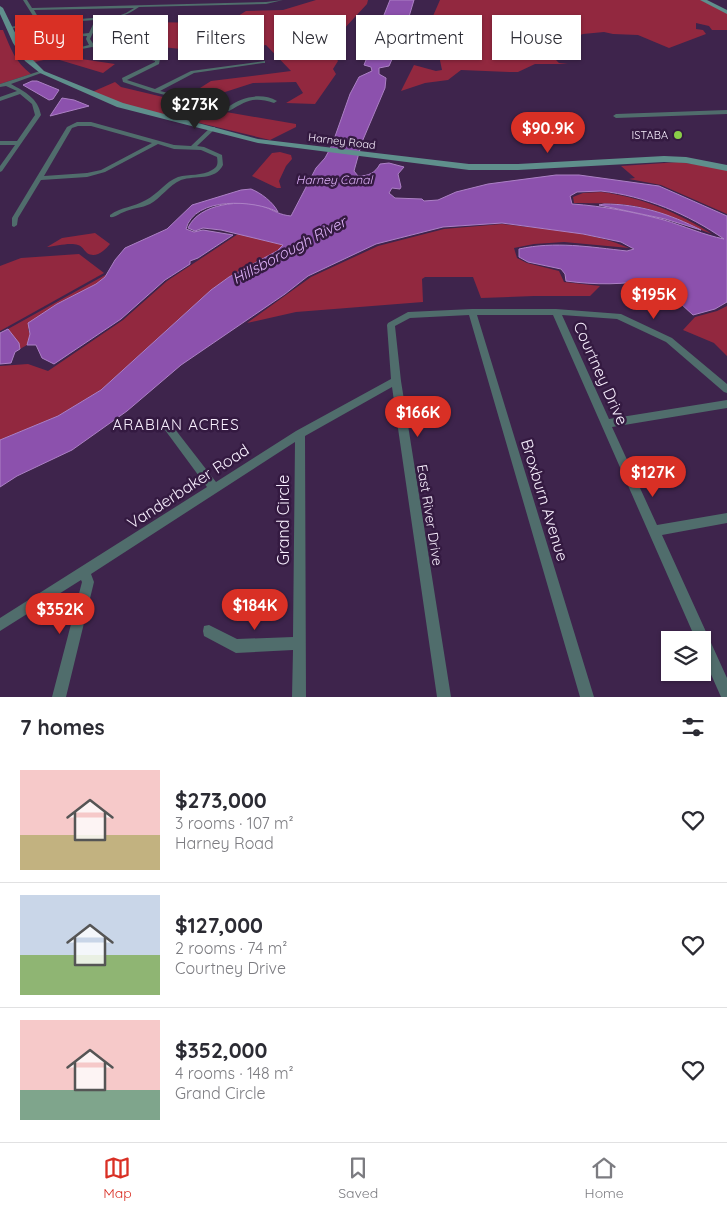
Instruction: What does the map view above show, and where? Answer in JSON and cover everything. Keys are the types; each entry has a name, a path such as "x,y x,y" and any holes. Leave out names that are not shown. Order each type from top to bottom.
{"street":[{"path":"25,0 35,15"},
{"path":"175,12 183,0"},
{"path":"31,9 266,3 281,0"},
{"path":"703,0 727,12"},
{"path":"216,13 220,4"},
{"path":"121,15 127,14 140,6"},
{"name":"Harney Road","path":"0,8 27,61 42,72 120,105 258,141 364,156 469,167 518,167 664,158 727,168"},
{"path":"0,28 15,27"},
{"path":"92,46 88,39 93,28"},
{"path":"83,35 90,34"},
{"path":"83,48 92,46 108,52 134,54 158,60 157,63 124,79 155,91 229,108 246,98 258,97 274,101"},
{"path":"155,91 193,72 263,62"},
{"path":"0,86 42,72"},
{"path":"0,170 38,115 34,101 8,84"},
{"path":"0,99 20,92"},
{"path":"616,116 727,112"},
{"path":"14,224 15,218 70,126 90,124 174,147 202,148 217,153 222,162 220,167 214,172 190,176 170,183 148,201 121,210 112,216"},
{"path":"192,148 213,128"},
{"path":"0,143 20,143"},
{"path":"40,178 87,175 103,171 156,143"},
{"name":"East River Drive","path":"444,697 396,381 391,324 408,315 472,312 556,312 618,316 669,340 727,389"},
{"name":"Broxburn Avenue","path":"472,312 587,697"},
{"name":"Courtney Drive","path":"556,312 727,694"},
{"name":"Vanderbaker Road","path":"0,625 300,434 396,381"},
{"path":"606,424 727,404"},
{"path":"168,427 214,488"},
{"name":"Grand Circle","path":"299,697 300,434"},
{"path":"654,531 727,518"},
{"path":"59,697 88,582 84,572"},
{"path":"209,631 236,646 299,643"}],"shaded area":[{"path":"316,0 368,0 367,4 346,27 346,15 274,15 274,53 266,45 264,45 264,15 240,15 246,11 283,10"},
{"path":"440,0 701,0 727,13 727,30 712,30 709,26 696,23 696,29 703,30 706,34 669,48 638,35 604,32 581,35 581,15 492,15 492,60 556,60 559,63 568,64 535,64 518,72 461,70 448,80 425,83 401,91 414,65 436,71 442,70 440,60 482,60 482,15 433,15"},
{"path":"168,22 178,22 178,49 168,48"},
{"path":"0,30 3,30 15,55 15,60 18,60 31,74 0,84"},
{"path":"83,59 115,64 103,73 60,60"},
{"path":"28,60 44,60 30,63"},
{"path":"280,60 338,61 333,69 336,74 315,104 286,103 303,93 296,82 253,83 225,92 200,88 211,81 291,71"},
{"path":"115,82 121,87 226,112 296,124 296,127 270,140 129,106 92,92"},
{"path":"280,152 291,155 292,159 286,166 279,181 281,188 277,188 252,176 272,153"},
{"path":"679,162 727,169 727,214 661,185 629,179 635,178 621,166"},
{"path":"601,192 616,194 659,207 686,219 712,234 659,212 632,205 574,203 573,197 583,193"},
{"path":"502,224 583,234 629,248 564,242 534,244 514,248 517,258 527,263 559,271 564,282 600,286 590,296 481,298 473,277 425,277 422,279 423,302 296,312 247,323 311,277 378,246 444,229"},
{"path":"95,233 110,244 103,251 94,255 90,255 81,246 75,244 47,247 62,238"},
{"path":"238,234 283,245 277,251 229,277 211,290 101,390 58,416 0,440 0,366 28,364 48,371 123,320 167,281"},
{"path":"79,254 104,273 0,331 0,266 21,258"},
{"path":"107,274 92,286 46,312 28,329 30,334 27,345 20,349 8,329"},
{"path":"727,306 727,356 714,343 683,330 695,317"}],"water":[{"path":"390,0 414,0 409,15 384,15"},
{"path":"366,60 392,60 389,66 379,68 379,74 386,78 385,88 362,142 354,171 358,176 371,173 380,164 389,163 404,167 398,174 400,189 392,188 389,193 395,198 422,199 424,201 438,200 456,192 488,184 556,175 579,175 659,186 727,216 727,302 715,309 693,315 654,279 610,284 566,281 565,274 561,269 528,262 519,257 519,249 546,245 627,251 634,249 621,242 583,234 502,223 443,227 376,244 308,276 285,294 181,365 127,411 72,450 17,476 0,487 0,440 58,416 101,390 211,290 229,277 277,251 283,245 221,230 203,228 195,231 188,228 201,213 222,205 245,203 265,207 291,216 316,168 325,158 332,145 350,94 359,77 372,71 371,67 364,65","holes":["601,191 634,197 681,214 724,239 641,214 572,204 570,196 577,192"]},
{"path":"37,81 59,90 53,99 49,100 23,85"},
{"path":"62,98 74,100 89,106 50,116"},
{"path":"251,189 266,198 278,212 268,208 241,203 213,206 201,211 191,218 186,229 194,232 203,230 233,235 198,258 190,261 190,264 165,280 121,319 54,364 42,358 36,345 27,345 30,334 28,323 57,304 96,284 105,277 125,248 167,229 192,205 241,190"},
{"path":"617,204 654,211 678,219 701,230 665,219 599,205"},
{"path":"8,329 19,343 20,349 15,352 11,363 0,364 0,333"}],"place":[{"name":"ISTABA","path":"678,135"}],"district":[{"name":"ARABIAN ACRES","path":"176,424"}],"water label":[{"name":"Harney Canal","path":"334,179"},
{"name":"Hillsborough River","path":"289,250"}]}
